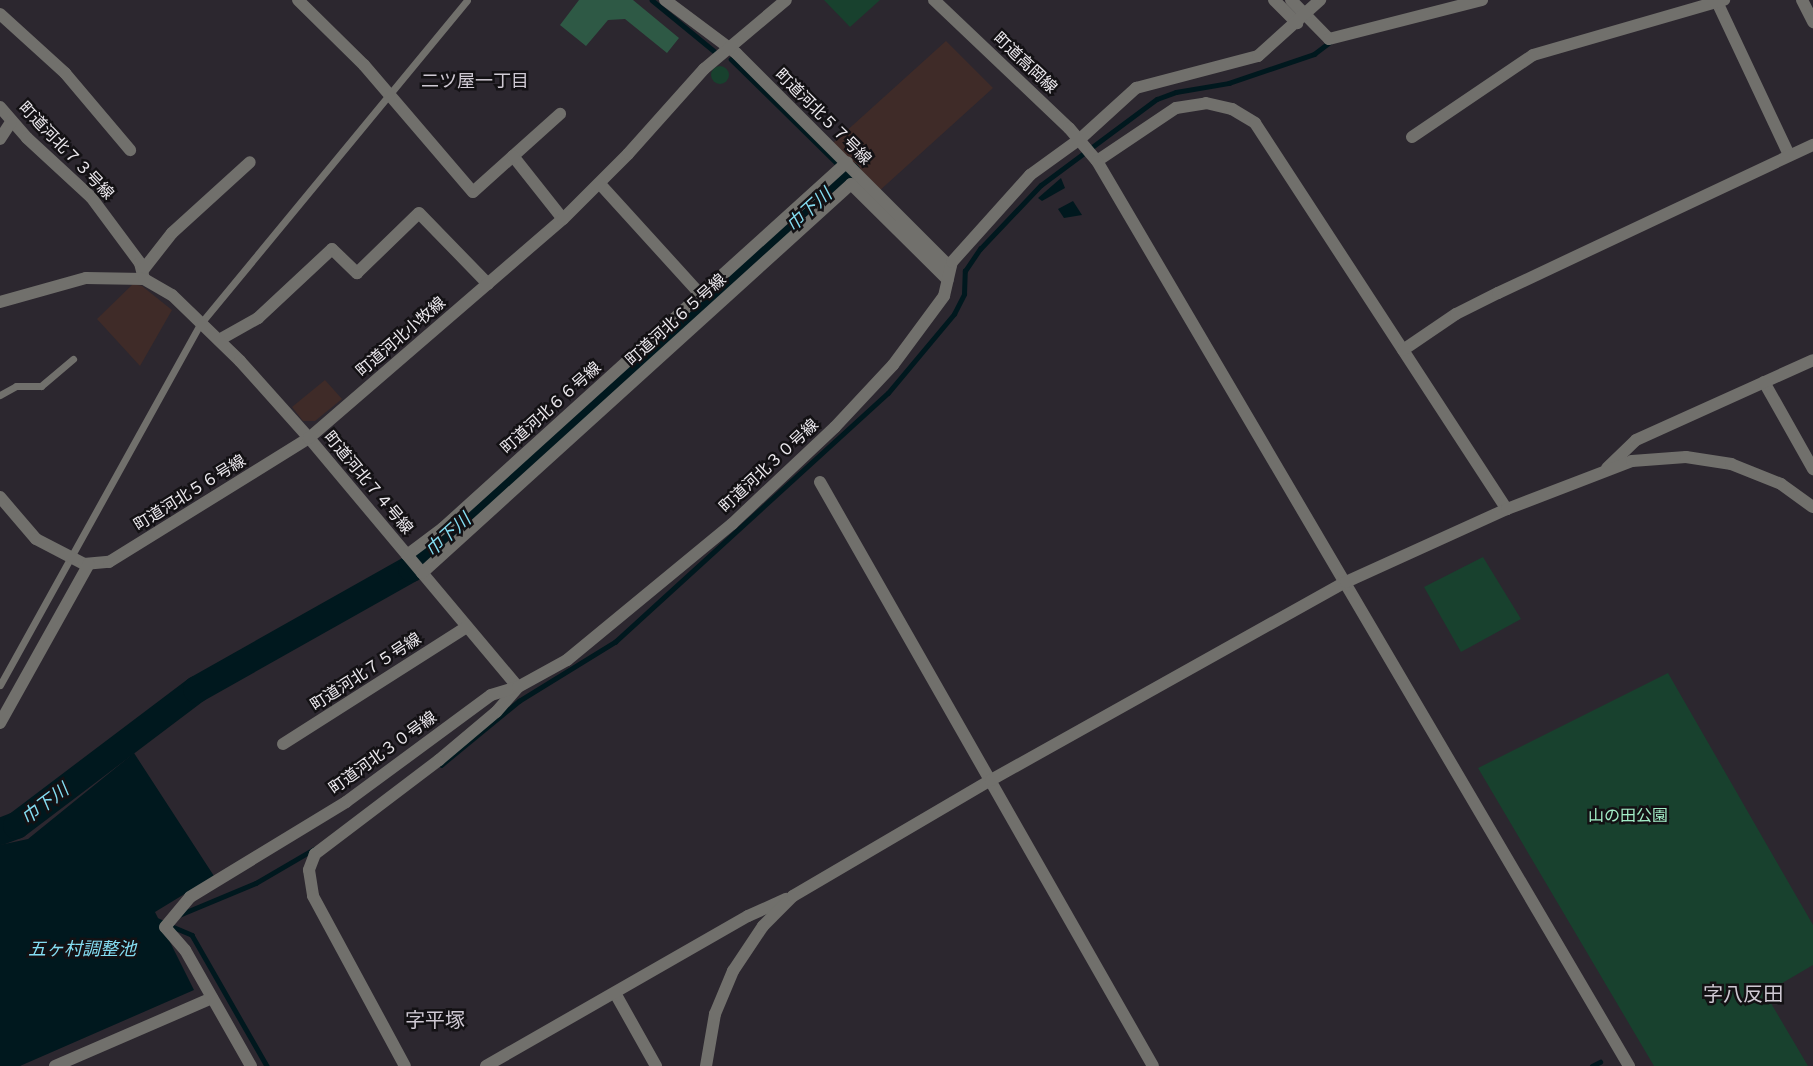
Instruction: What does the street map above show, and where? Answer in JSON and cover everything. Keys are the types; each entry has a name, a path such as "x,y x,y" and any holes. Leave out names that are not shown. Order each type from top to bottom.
{"street":[{"path":"298,0 390,93 473,192 560,114"},
{"name":"町道河北５７号線","path":"665,0 728,48 843,166 950,267"},
{"name":"町道河北小牧線","path":"309,438 563,219 600,184 704,69 786,0"},
{"name":"町道高岡線","path":"934,0 1080,139 1094,157 1629,1066"},
{"path":"1274,0 1329,39 1482,0"},
{"path":"1291,0 1301,18"},
{"path":"950,267 1006,198 1030,175 1080,139 1136,88 1258,56 1320,0"},
{"path":"1802,0 1813,22"},
{"path":"1412,137 1533,55 1721,2 1789,155"},
{"path":"0,14 64,73 130,150"},
{"path":"1094,157 1176,108 1206,103 1232,109 1255,123 1507,510"},
{"name":"町道河北７３号線","path":"0,107 11,122 91,197 144,274"},
{"path":"0,139 11,122"},
{"path":"1403,351 1456,314 1813,145"},
{"path":"513,156 563,219"},
{"path":"144,274 172,232 250,162"},
{"name":"町道河北６６号線","path":"409,557 843,166"},
{"path":"600,184 701,295"},
{"name":"町道河北６５号線","path":"421,572 851,184 948,280"},
{"path":"219,340 258,318 332,249 357,273 419,213 488,284"},
{"name":"町道河北３０号線","path":"212,998 185,950 165,927 190,897 346,802 491,695 518,687 567,660 767,492 893,365 944,296 950,267"},
{"path":"0,302 86,278 144,274 172,295 219,340 309,438"},
{"path":"1606,468 1636,440 1813,360"},
{"path":"1764,382 1813,469"},
{"name":"町道河北７４号線","path":"309,438 518,687"},
{"name":"町道河北５６号線","path":"80,561 109,562 309,438"},
{"path":"486,1066 748,916 793,897 991,780 1346,582 1606,468 1658,458 1721,462 1767,478 1813,507"},
{"path":"820,482 1153,1066"},
{"path":"0,498 36,538 80,561 0,723"},
{"name":"町道河北７５号線","path":"283,744 467,627"},
{"path":"405,1066 313,896 309,870 315,854 439,760 496,712 518,687"},
{"path":"706,1066 716,1014 733,971 763,926 793,897"},
{"path":"615,993 656,1066"},
{"path":"55,1066 212,998 251,1066"}],"lane":[{"path":"0,685 80,561 201,323 467,0"},
{"path":"0,395 16,386 41,386 73,359"}],"shaded area":[{"path":"946,41 993,88 878,192 832,144"},
{"path":"133,284 142,286 172,310 140,366 97,319"},
{"path":"325,380 342,399 315,421 303,421 292,407"}],"green space":[{"path":"579,0 633,0 679,38 667,53 625,19 608,20 586,46 560,25"},
{"path":"824,0 880,0 850,27"},
{"path":"720,66 726,69 729,75 726,81 720,84 714,81 711,75 714,69"},
{"path":"1483,557 1521,619 1461,652 1424,587"},
{"name":"山の田公園","path":"1668,673 1813,925 1813,965 1765,993 1808,1066 1654,1066 1478,768"}],"water":[{"path":"1061,178 1065,188 1042,201 1038,198"},
{"path":"1073,201 1082,215 1064,218 1058,209"},
{"name":"五ヶ村調整池","path":"134,753 214,876 155,912 194,990 20,1066 0,1066 0,845 28,839"}],"waterway":[{"path":"652,0 714,51"},
{"path":"441,765 519,701 615,642 888,393 954,314 964,294 965,271 980,249 1041,185 1157,99 1176,92 1229,83 1314,54 1331,41"},
{"path":"731,59 839,165"},
{"name":"巾下川","path":"843,170 848,174"},
{"name":"巾下川","path":"0,831 16,825 196,689 411,568 848,174"},
{"path":"179,915 256,883 314,849"},
{"path":"157,920 192,935 267,1066"},
{"path":"1592,1066 1600,1062"}],"district":[{"name":"二ツ屋一丁目","path":"475,81"},
{"name":"字八反田","path":"1743,994"},
{"name":"字平塚","path":"435,1020"}]}
